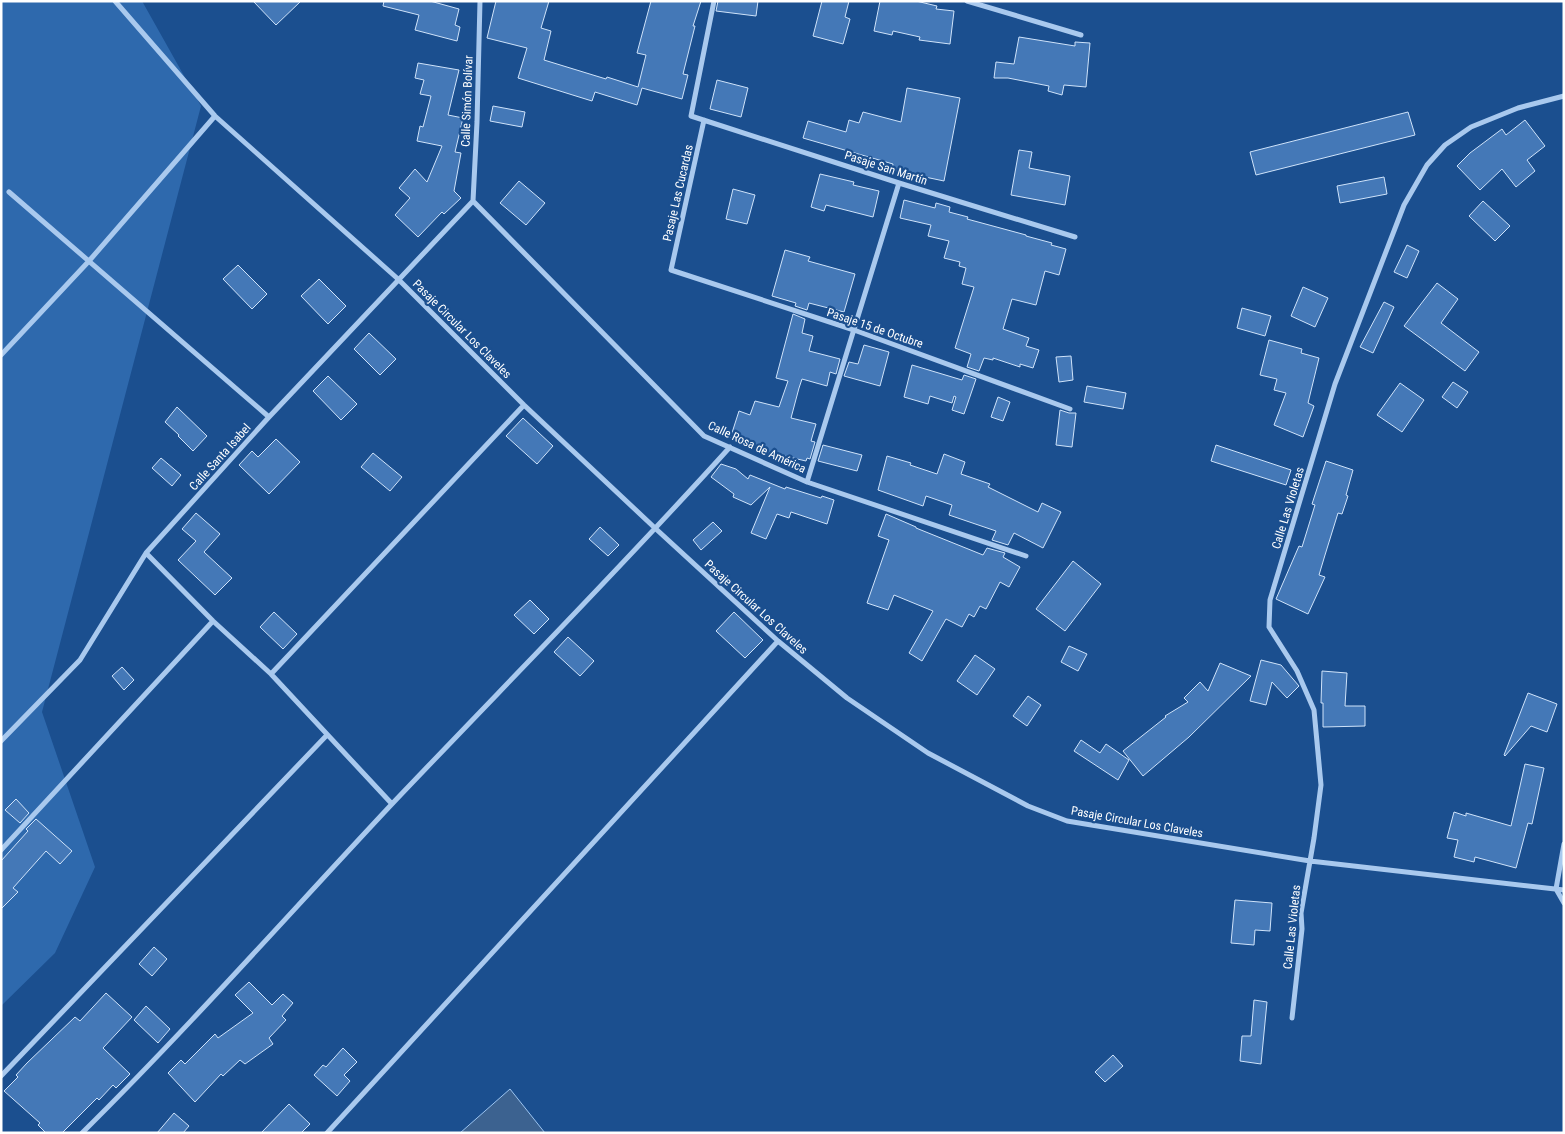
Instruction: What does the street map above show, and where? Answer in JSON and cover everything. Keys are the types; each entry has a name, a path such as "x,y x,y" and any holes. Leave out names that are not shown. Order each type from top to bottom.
{"street":[{"name":"Pasaje Circular Los Claveles","path":"115,1 215,116 398,279 524,405 656,530 778,641 847,698 928,753 1028,806 1068,821 1310,861 1564,890"},
{"name":"Calle Simón Bolívar","path":"473,201 478,122 480,1"},
{"name":"Pasaje San Martín","path":"714,1 691,116 1075,237"},
{"path":"967,1 1081,35"},
{"name":"Calle Las Violetas","path":"1292,1018 1302,929 1301,913 1321,785 1314,710 1297,671 1268,627 1270,600 1335,384 1404,205 1427,165 1445,145 1472,127 1518,108 1564,96"},
{"path":"1,355 89,261 215,116"},
{"name":"Pasaje Las Cucardas","path":"671,270 704,120"},
{"path":"807,482 899,183"},
{"path":"9,192 269,417"},
{"name":"Calle Santa Isabel","path":"1,741 80,660 146,553 269,417 473,201"},
{"name":"Calle Rosa de América","path":"473,201 704,436 807,482 1026,556"},
{"name":"Pasaje 15 de Octubre","path":"671,270 854,330 1070,409"},
{"path":"271,674 524,405"},
{"path":"82,1133 143,1073 392,804 656,530 730,447"},
{"path":"146,553 213,621 271,674 392,804"},
{"path":"1,850 213,621"},
{"path":"327,1133 778,641"},
{"path":"1,1076 327,735"},
{"path":"1564,844 1556,889 1564,903"}],"shaded area":[{"path":"1,1 142,1 201,106 42,712 95,867 55,953 1,1006"},
{"path":"510,1089 545,1133 460,1133"}],"building":[{"path":"253,1 301,1 276,25"},
{"path":"384,1 430,1 459,9 455,25 460,27 457,41 415,30 419,15 383,6"},
{"path":"496,1 549,1 541,28 551,31 544,60 638,87 646,55 637,53 651,1 701,1 693,26 695,26 683,74 688,75 682,99 642,88 637,105 595,92 592,101 518,78 527,48 487,38"},
{"path":"718,1 758,1 756,16 716,11"},
{"path":"822,1 849,1 845,17 850,19 843,44 813,36"},
{"path":"880,1 916,1 937,6 936,9 954,11 950,44 919,40 920,37 893,31 892,35 874,31"},
{"path":"1019,37 1075,46 1075,42 1090,43 1086,87 1064,85 1062,95 1048,91 1049,86 1008,78 994,78 996,62 1014,64"},
{"path":"418,63 459,70 448,115 463,118 455,152 461,153 454,191 461,198 444,214 442,212 418,237 395,215 410,198 399,188 415,169 427,182 442,146 417,141 420,126 423,127 431,96 420,94 424,80 415,78"},
{"path":"717,80 748,88 741,117 710,109"},
{"path":"907,88 960,98 944,181 892,170 893,164 803,138 808,121 846,132 849,120 859,123 863,112 901,122"},
{"path":"493,106 525,112 522,127 490,121"},
{"path":"1408,112 1415,135 1256,175 1250,152"},
{"path":"1525,120 1545,146 1527,160 1535,171 1516,187 1502,169 1480,190 1457,166 1470,153 1502,129 1506,135"},
{"path":"1019,150 1032,152 1029,168 1070,176 1065,205 1011,195"},
{"path":"820,174 854,182 853,185 879,191 873,217 826,205 824,211 811,207"},
{"path":"1384,177 1387,194 1340,203 1337,186"},
{"path":"519,181 545,203 526,225 500,203"},
{"path":"733,189 755,195 747,224 726,219"},
{"path":"904,200 935,208 936,203 950,207 949,212 968,217 967,219 1026,235 1066,249 1059,275 1045,271 1036,305 1012,299 1003,329 1029,338 1026,346 1039,350 1033,368 1020,364 1020,367 993,358 993,360 984,358 979,371 967,367 971,354 955,348 974,287 962,284 966,268 959,266 960,262 944,258 949,241 928,236 931,225 900,218"},
{"path":"1483,201 1510,226 1495,241 1469,216"},
{"path":"1407,245 1419,251 1407,278 1394,272"},
{"path":"785,250 810,257 808,261 855,274 844,312 809,303 807,310 795,306 796,303 772,296"},
{"path":"238,265 267,294 252,309 223,279"},
{"path":"319,279 346,306 328,324 301,296"},
{"path":"1437,283 1458,299 1441,323 1479,352 1465,371 1404,326"},
{"path":"1303,287 1328,298 1315,327 1291,316"},
{"path":"1384,302 1394,307 1373,353 1360,347"},
{"path":"1242,308 1271,316 1265,336 1237,328"},
{"path":"793,314 805,319 802,333 813,336 809,351 840,359 836,374 830,372 827,386 802,379 799,388 791,418 816,424 811,441 815,442 810,459 807,458 806,461 756,451 757,448 730,439 739,411 750,415 755,401 779,407 788,381 776,378"},
{"path":"369,333 396,359 380,375 354,349"},
{"path":"1269,340 1302,349 1301,353 1319,358 1308,403 1314,406 1303,437 1274,425 1286,393 1274,390 1277,379 1260,375"},
{"path":"864,345 889,352 880,386 844,376 849,362 858,364"},
{"path":"1071,356 1073,380 1059,382 1056,357"},
{"path":"912,365 962,380 964,375 976,379 964,414 952,410 956,397 954,396 952,403 930,396 928,404 904,397"},
{"path":"328,376 357,404 341,420 313,391"},
{"path":"1453,382 1468,392 1457,408 1442,397"},
{"path":"1400,383 1424,400 1402,432 1377,415"},
{"path":"1087,386 1126,393 1123,409 1084,402"},
{"path":"998,397 1010,402 1003,421 991,417"},
{"path":"177,407 207,436 193,451 165,422"},
{"path":"1060,410 1076,413 1072,447 1056,445"},
{"path":"523,418 553,446 537,464 506,436"},
{"path":"276,439 300,462 269,494 239,465 252,451 258,457"},
{"path":"823,445 862,455 857,471 818,461"},
{"path":"1216,445 1291,470 1286,485 1211,461"},
{"path":"373,453 402,477 390,491 361,467"},
{"path":"944,454 965,462 961,474 990,484 988,487 1038,512 1042,503 1061,512 1043,548 1014,533 1008,545 992,540 996,531 949,515 952,505 926,496 923,506 878,490 887,456 911,463 910,465 937,474"},
{"path":"161,458 181,475 172,486 152,468"},
{"path":"1326,461 1353,470 1346,495 1348,496 1342,514 1338,513 1319,575 1325,577 1308,614 1276,599 1299,546 1302,547 1315,505 1312,504"},
{"path":"721,464 736,469 748,479 750,475 785,489 786,487 834,500 827,524 791,512 789,518 777,514 766,539 751,533 770,487 751,505 733,497 734,494 711,477"},
{"path":"196,513 220,534 204,552 232,578 215,595 178,560 196,541 182,529"},
{"path":"886,514 983,555 987,548 1005,553 1003,557 1020,567 1009,587 1000,582 986,609 980,606 974,617 969,614 962,627 946,619 922,661 909,653 933,611 894,595 888,610 867,603 889,540 878,536"},
{"path":"713,522 722,531 701,550 693,540"},
{"path":"600,527 619,545 608,556 589,539"},
{"path":"1073,561 1101,584 1065,631 1036,609"},
{"path":"530,600 549,619 534,634 514,615"},
{"path":"274,612 297,634 283,649 260,627"},
{"path":"734,612 763,640 745,658 716,631"},
{"path":"568,637 594,661 580,676 554,652"},
{"path":"1069,646 1087,654 1078,671 1061,662"},
{"path":"975,655 995,669 977,695 957,681"},
{"path":"1261,660 1281,665 1299,686 1287,698 1272,682 1266,705 1250,701"},
{"path":"1220,663 1251,676 1189,737 1143,776 1123,751 1165,716 1188,702 1184,698 1200,682 1208,691"},
{"path":"122,667 134,680 124,690 112,676"},
{"path":"1322,671 1347,673 1345,706 1365,706 1365,726 1323,727 1323,703 1321,703"},
{"path":"1528,693 1557,704 1547,732 1531,726 1505,756 1504,755"},
{"path":"1028,696 1041,705 1027,726 1013,716"},
{"path":"1081,740 1100,753 1106,744 1129,760 1118,780 1074,751"},
{"path":"1525,764 1544,768 1532,824 1528,823 1516,868 1475,857 1474,862 1454,857 1458,840 1447,838 1454,812 1466,816 1466,813 1511,826"},
{"path":"16,799 29,813 20,823 5,810"},
{"path":"36,819 72,851 60,864 46,851 13,888 18,892 1,909 1,861 28,831 26,829"},
{"path":"1235,900 1272,903 1270,931 1255,930 1254,945 1231,943"},
{"path":"154,947 167,959 152,976 139,964"},
{"path":"249,982 272,1005 283,994 293,1003 282,1016 286,1020 269,1038 273,1044 245,1064 240,1060 223,1076 221,1074 195,1102 168,1073 181,1060 185,1064 215,1034 218,1038 253,1013 235,995"},
{"path":"106,993 132,1017 103,1048 130,1074 116,1088 113,1085 99,1100 97,1098 62,1133 46,1133 38,1125 40,1123 4,1091 18,1077 16,1075 27,1063 75,1017 80,1021"},
{"path":"1254,1000 1267,1002 1261,1064 1240,1061 1242,1036 1251,1036"},
{"path":"146,1006 170,1029 158,1043 134,1020"},
{"path":"343,1048 357,1062 344,1075 350,1081 337,1096 314,1075 323,1065 326,1067"},
{"path":"1113,1055 1123,1066 1105,1082 1095,1072"},
{"path":"289,1104 310,1124 301,1133 261,1133"},
{"path":"174,1113 189,1126 183,1133 157,1133"}]}
